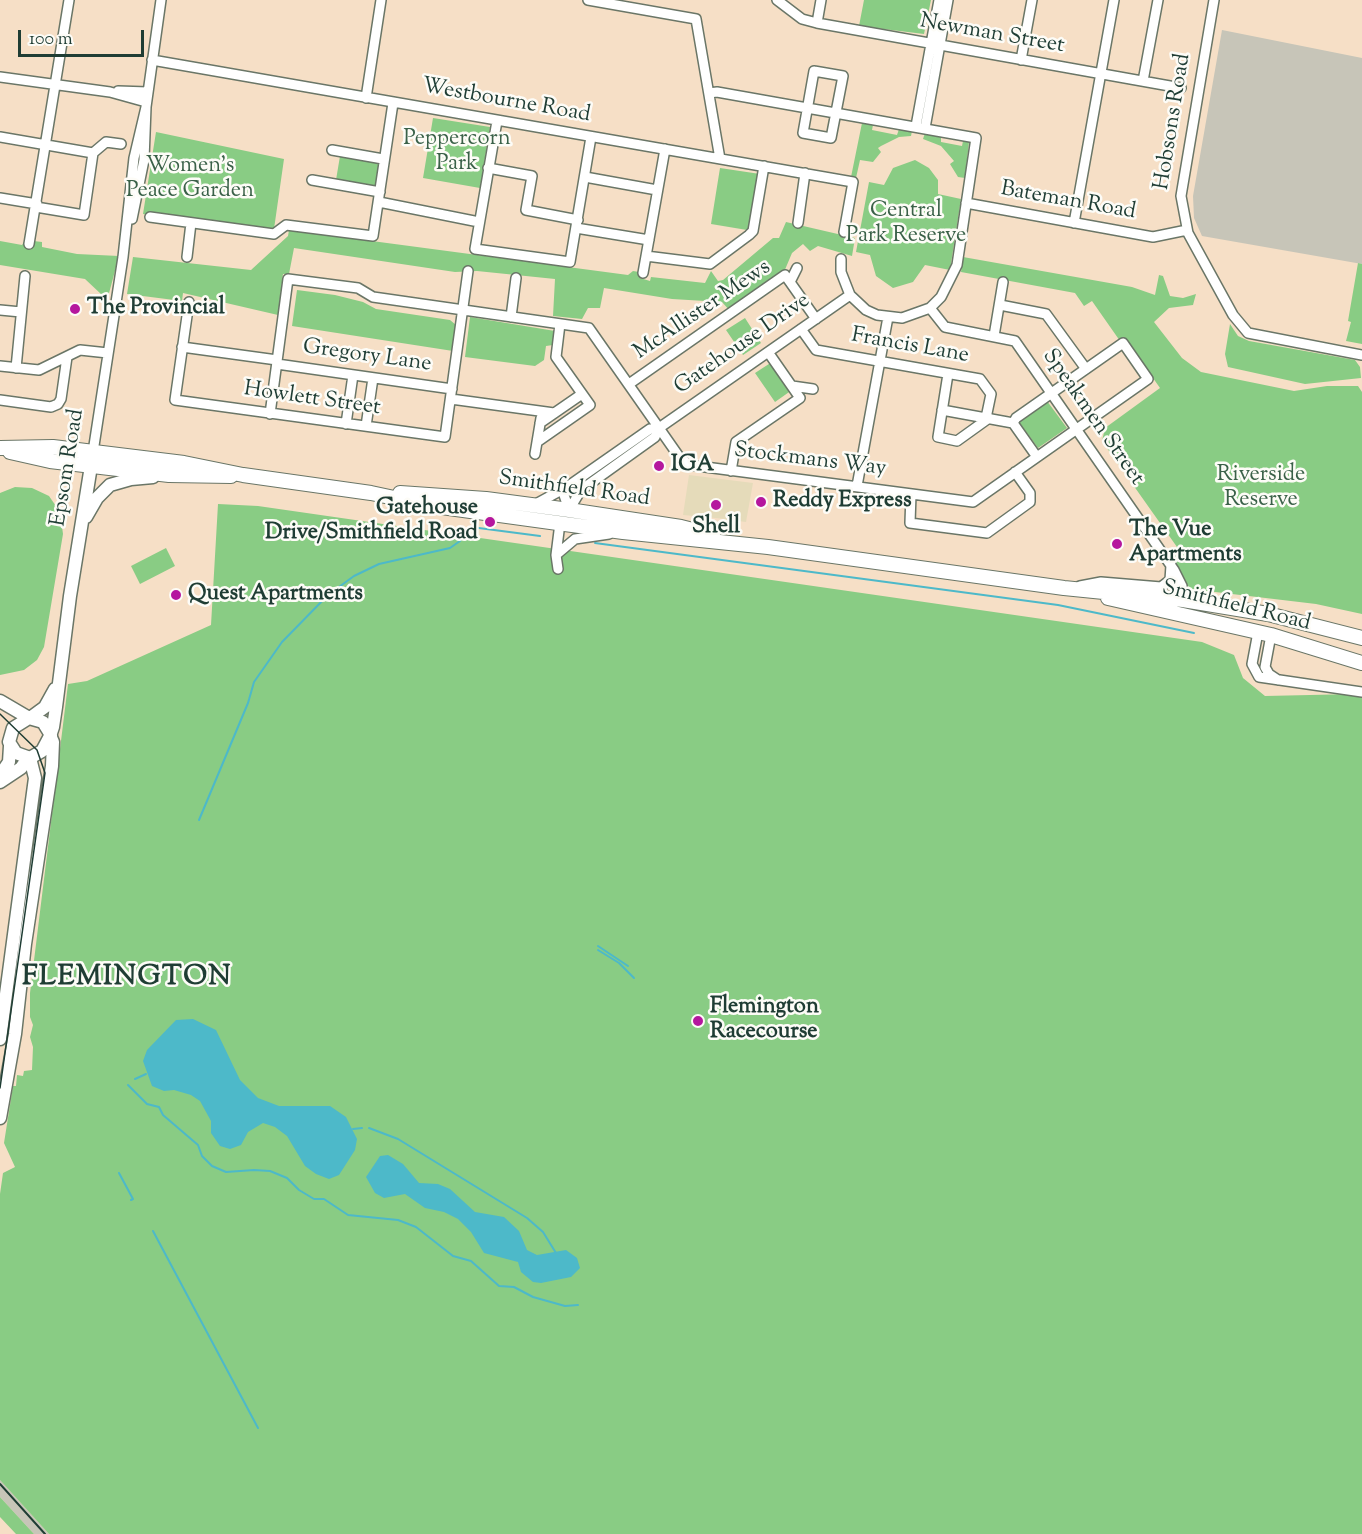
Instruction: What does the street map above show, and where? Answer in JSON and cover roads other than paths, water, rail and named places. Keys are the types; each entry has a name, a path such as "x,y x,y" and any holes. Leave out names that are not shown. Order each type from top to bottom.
{"highway":[{"name":"Smithfield Road","path":"0,449 44,447 184,463 243,475 371,493 426,505 623,532 768,547 1066,588 1183,600 1268,614 1362,638"},
{"name":"Smithfield Road","path":"0,449 91,466 169,475 202,477 243,475"},
{"name":"Epsom Road","path":"91,466 93,452"},
{"path":"184,463 202,477"},
{"name":"Smithfield Road","path":"371,493 427,494 534,505 681,527 768,547"},
{"path":"560,523 569,510 581,526"},
{"name":"Smithfield Road","path":"1066,588 1264,633 1362,663"},
{"path":"1181,614 1183,600"},
{"path":"1264,633 1268,614"}],"main road":[{"name":"Epsom Road","path":"0,1118 15,1034 25,944 52,766 53,743 50,735 91,466"},
{"path":"81,526 97,498 110,485 131,479 169,475"},
{"name":"Epsom Road","path":"29,718 48,703 57,685"},
{"path":"0,701 29,718 43,722 50,735 42,751 29,758 21,768 0,782"},
{"path":"0,775 9,762 7,742 13,728 29,718"},
{"path":"7,742 16,753 29,758"},
{"path":"0,1040 5,959 35,778 29,758"}],"street":[{"path":"29,244 69,0"},
{"name":"Epsom Road","path":"93,452 123,257 144,160 147,100 161,0"},
{"path":"366,98 381,0"},
{"path":"588,0 696,20 720,159"},
{"name":"Newman Street","path":"777,0 802,19 817,23 1181,88"},
{"path":"817,23 821,0"},
{"path":"920,127 935,45 939,0"},
{"path":"935,45 948,0"},
{"path":"1021,60 1032,0"},
{"path":"1074,223 1114,0"},
{"path":"1143,81 1158,0"},
{"name":"Hobsons Road","path":"1214,0 1180,196 1186,227 1233,315 1248,333 1362,355"},
{"name":"Westbourne Road","path":"152,60 853,182 844,232"},
{"path":"814,71 843,76 831,138 803,133 807,107 814,71"},
{"path":"0,77 110,92 147,100"},
{"path":"709,93 717,92 807,107 976,138 957,265 941,297 930,309 902,318 888,317 866,310 850,295 841,272 842,259"},
{"path":"150,217 274,234 282,226 288,225 373,236 393,103"},
{"path":"496,121 475,249 570,262 591,137"},
{"path":"0,137 93,153"},
{"path":"0,198 84,215 93,153 106,142 121,144"},
{"path":"643,273 665,149"},
{"path":"332,150 383,159"},
{"path":"646,256 710,264 749,235 753,231 764,166"},
{"path":"488,168 532,176 526,210 649,240"},
{"path":"798,223 805,173"},
{"path":"585,177 657,190"},
{"path":"312,180 380,192"},
{"path":"379,202 479,222"},
{"name":"Bateman Road","path":"966,203 1155,237 1164,236 1186,227"},
{"path":"187,257 191,223"},
{"path":"790,282 797,268"},
{"path":"468,272 451,399 554,413"},
{"name":"McAllister Mews","path":"628,384 785,275 816,319"},
{"path":"16,368 25,276"},
{"path":"511,317 516,278"},
{"name":"Stockmans Way","path":"277,362 288,279 358,288 373,297 591,330 680,458 687,464 973,502 1148,380 1123,344 1086,369"},
{"path":"994,336 1003,282"},
{"name":"Gatehouse Drive","path":"534,505 655,437 659,428 850,295"},
{"path":"182,347 189,302"},
{"path":"1000,305 1046,314 1086,369 1013,423"},
{"name":"Speakmen Street","path":"930,309 945,327 1015,341 1171,565 1182,586 1183,600"},
{"path":"0,310 21,312"},
{"path":"857,486 888,317"},
{"path":"537,442 590,405 556,357 561,324"},
{"name":"Francis Lane","path":"801,329 816,350 980,379 991,394 987,418"},
{"name":"Gregory Lane","path":"182,347 452,389"},
{"name":"Howlett Street","path":"182,347 175,400 444,437 451,399"},
{"path":"0,366 40,370 82,350 108,353"},
{"path":"731,471 736,442 801,398 768,352"},
{"path":"0,400 56,406 61,399 67,357"},
{"path":"270,414 277,362"},
{"path":"948,374 938,437 957,441 987,418"},
{"path":"346,424 353,375"},
{"path":"366,426 373,378"},
{"path":"792,386 813,389"},
{"path":"540,423 582,394"},
{"path":"942,410 1013,423 1037,457"},
{"path":"535,454 542,411"},
{"name":"Gatehouse Drive","path":"569,510 581,490 620,455"},
{"path":"911,494 908,519 910,523 987,533 1030,502 1030,493 1015,472"},
{"path":"567,487 563,494 569,510"},
{"path":"558,569 556,555 560,523"},
{"path":"556,555 575,539 623,532"},
{"path":"1066,588 1101,582 1161,587 1170,580 1171,565"},
{"path":"1264,633 1266,669 1276,679 1289,683 1362,692"}],"water":[{"path":"193,1019 216,1030 240,1080 258,1098 279,1106 330,1106 346,1117 357,1139 355,1150 339,1175 329,1179 316,1174 305,1166 287,1136 275,1127 263,1123 248,1132 241,1145 230,1149 220,1146 211,1133 211,1121 200,1101 191,1095 174,1090 164,1091 152,1086 143,1061 147,1050 176,1020"},
{"path":"388,1155 403,1164 419,1183 438,1184 450,1189 475,1212 504,1217 519,1231 527,1250 537,1255 566,1250 577,1258 580,1268 571,1277 541,1283 533,1282 521,1272 518,1262 484,1253 471,1232 458,1219 444,1212 425,1208 405,1194 384,1198 375,1193 366,1177 380,1156"}],"waterway":[{"path":"199,820 248,703 254,682 282,642 328,595 354,576 379,564 450,548 460,541 471,527 540,536"},
{"path":"595,543 1058,605 1194,633"},
{"path":"598,946 628,966"},
{"path":"598,950 619,963 634,978"},
{"path":"135,1079 146,1074"},
{"path":"128,1085 147,1104 159,1107 163,1115 198,1145 202,1156 212,1166 226,1172 270,1171 287,1178 299,1190 314,1199 324,1199 348,1215 398,1220 416,1227 453,1256 471,1261 499,1286 514,1287 533,1297 565,1306 578,1305"},
{"path":"353,1129 362,1128"},
{"path":"369,1128 398,1139 527,1218 543,1232 556,1253"},
{"path":"119,1173 133,1199 131,1200"},
{"path":"153,1231 258,1428"}],"tram line":[{"path":"0,714 37,750 45,773 0,1088"}],"railway":[{"path":"0,1484 45,1534"}],"place":[{"name":"The Provincial","path":"75,309"},
{"name":"IGA","path":"659,466"},
{"name":"Reddy Express","path":"761,502"},
{"name":"Shell","path":"716,505"},
{"name":"Gatehouse Drive/Smithfield Road","path":"490,522"},
{"name":"The Vue Apartments","path":"1117,544"},
{"name":"Quest Apartments","path":"176,595"},
{"name":"Flemington Racecourse","path":"698,1021"}],"district":[{"name":"FLEMINGTON","path":"127,979"}],"park label":[{"name":"Peppercorn Park","path":"457,152"},
{"name":"Women's Peace Garden","path":"190,180"},
{"name":"Central Park Reserve","path":"906,224"},
{"name":"Riverside Reserve","path":"1261,488"}]}
